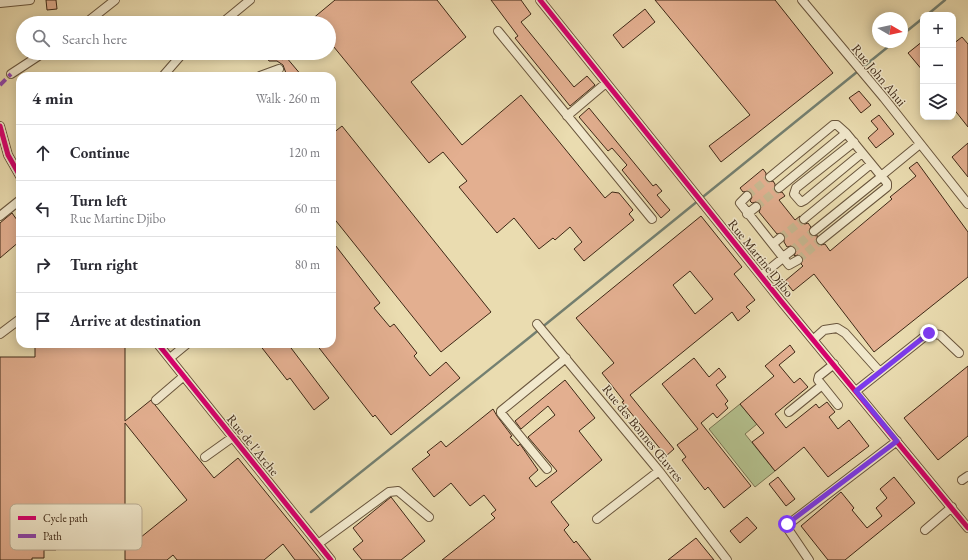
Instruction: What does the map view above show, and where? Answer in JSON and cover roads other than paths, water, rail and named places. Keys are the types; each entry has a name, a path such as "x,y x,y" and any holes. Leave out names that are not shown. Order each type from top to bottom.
{"street":[{"path":"0,3 30,0"},
{"path":"95,16 115,0"},
{"path":"231,16 250,0"},
{"name":"Rue Martine Djibo","path":"540,0 761,276 968,528"},
{"name":"Rue John Ahui","path":"802,0 968,204"},
{"path":"498,31 652,219"},
{"path":"11,74 32,60"},
{"path":"166,72 177,60"},
{"path":"271,72 279,69"},
{"path":"567,116 606,83"},
{"path":"770,177 833,125 837,125 854,142 887,183 887,187 821,240"},
{"path":"0,126 8,155 16,169"},
{"path":"778,188 846,133"},
{"path":"854,142 796,188 794,194 801,202 805,200 862,153"},
{"path":"814,231 920,144"},
{"path":"804,219 871,164"},
{"path":"747,196 740,204 747,214 790,265 798,260"},
{"path":"0,216 16,203"},
{"path":"747,214 756,207"},
{"path":"773,244 780,238"},
{"path":"761,276 790,251"},
{"path":"0,334 16,322"},
{"name":"Rue des Bonnes Œuvres","path":"537,324 659,471 727,560"},
{"path":"814,339 824,330 837,328 844,333 880,372"},
{"path":"856,391 929,333 940,335 959,353"},
{"name":"Rue de l'Arche","path":"161,348 331,560"},
{"path":"170,358 182,348"},
{"path":"547,469 501,412 566,358"},
{"path":"834,364 818,378 821,386 838,406"},
{"path":"156,400 184,376"},
{"path":"789,412 821,386"},
{"path":"205,457 233,437"},
{"path":"809,560 786,526 897,441"},
{"path":"597,519 659,471"},
{"path":"318,544 388,492 398,491 429,517"},
{"path":"925,530 952,507"}],"waterway":[{"path":"931,12 945,0"},
{"path":"908,30 920,20"},
{"path":"311,512 887,48"}],"tunnel":[{"path":"747,196 770,177"},
{"path":"756,207 779,188"},
{"path":"780,238 804,219"},
{"path":"791,251 814,231"},
{"path":"798,260 821,240"}]}
